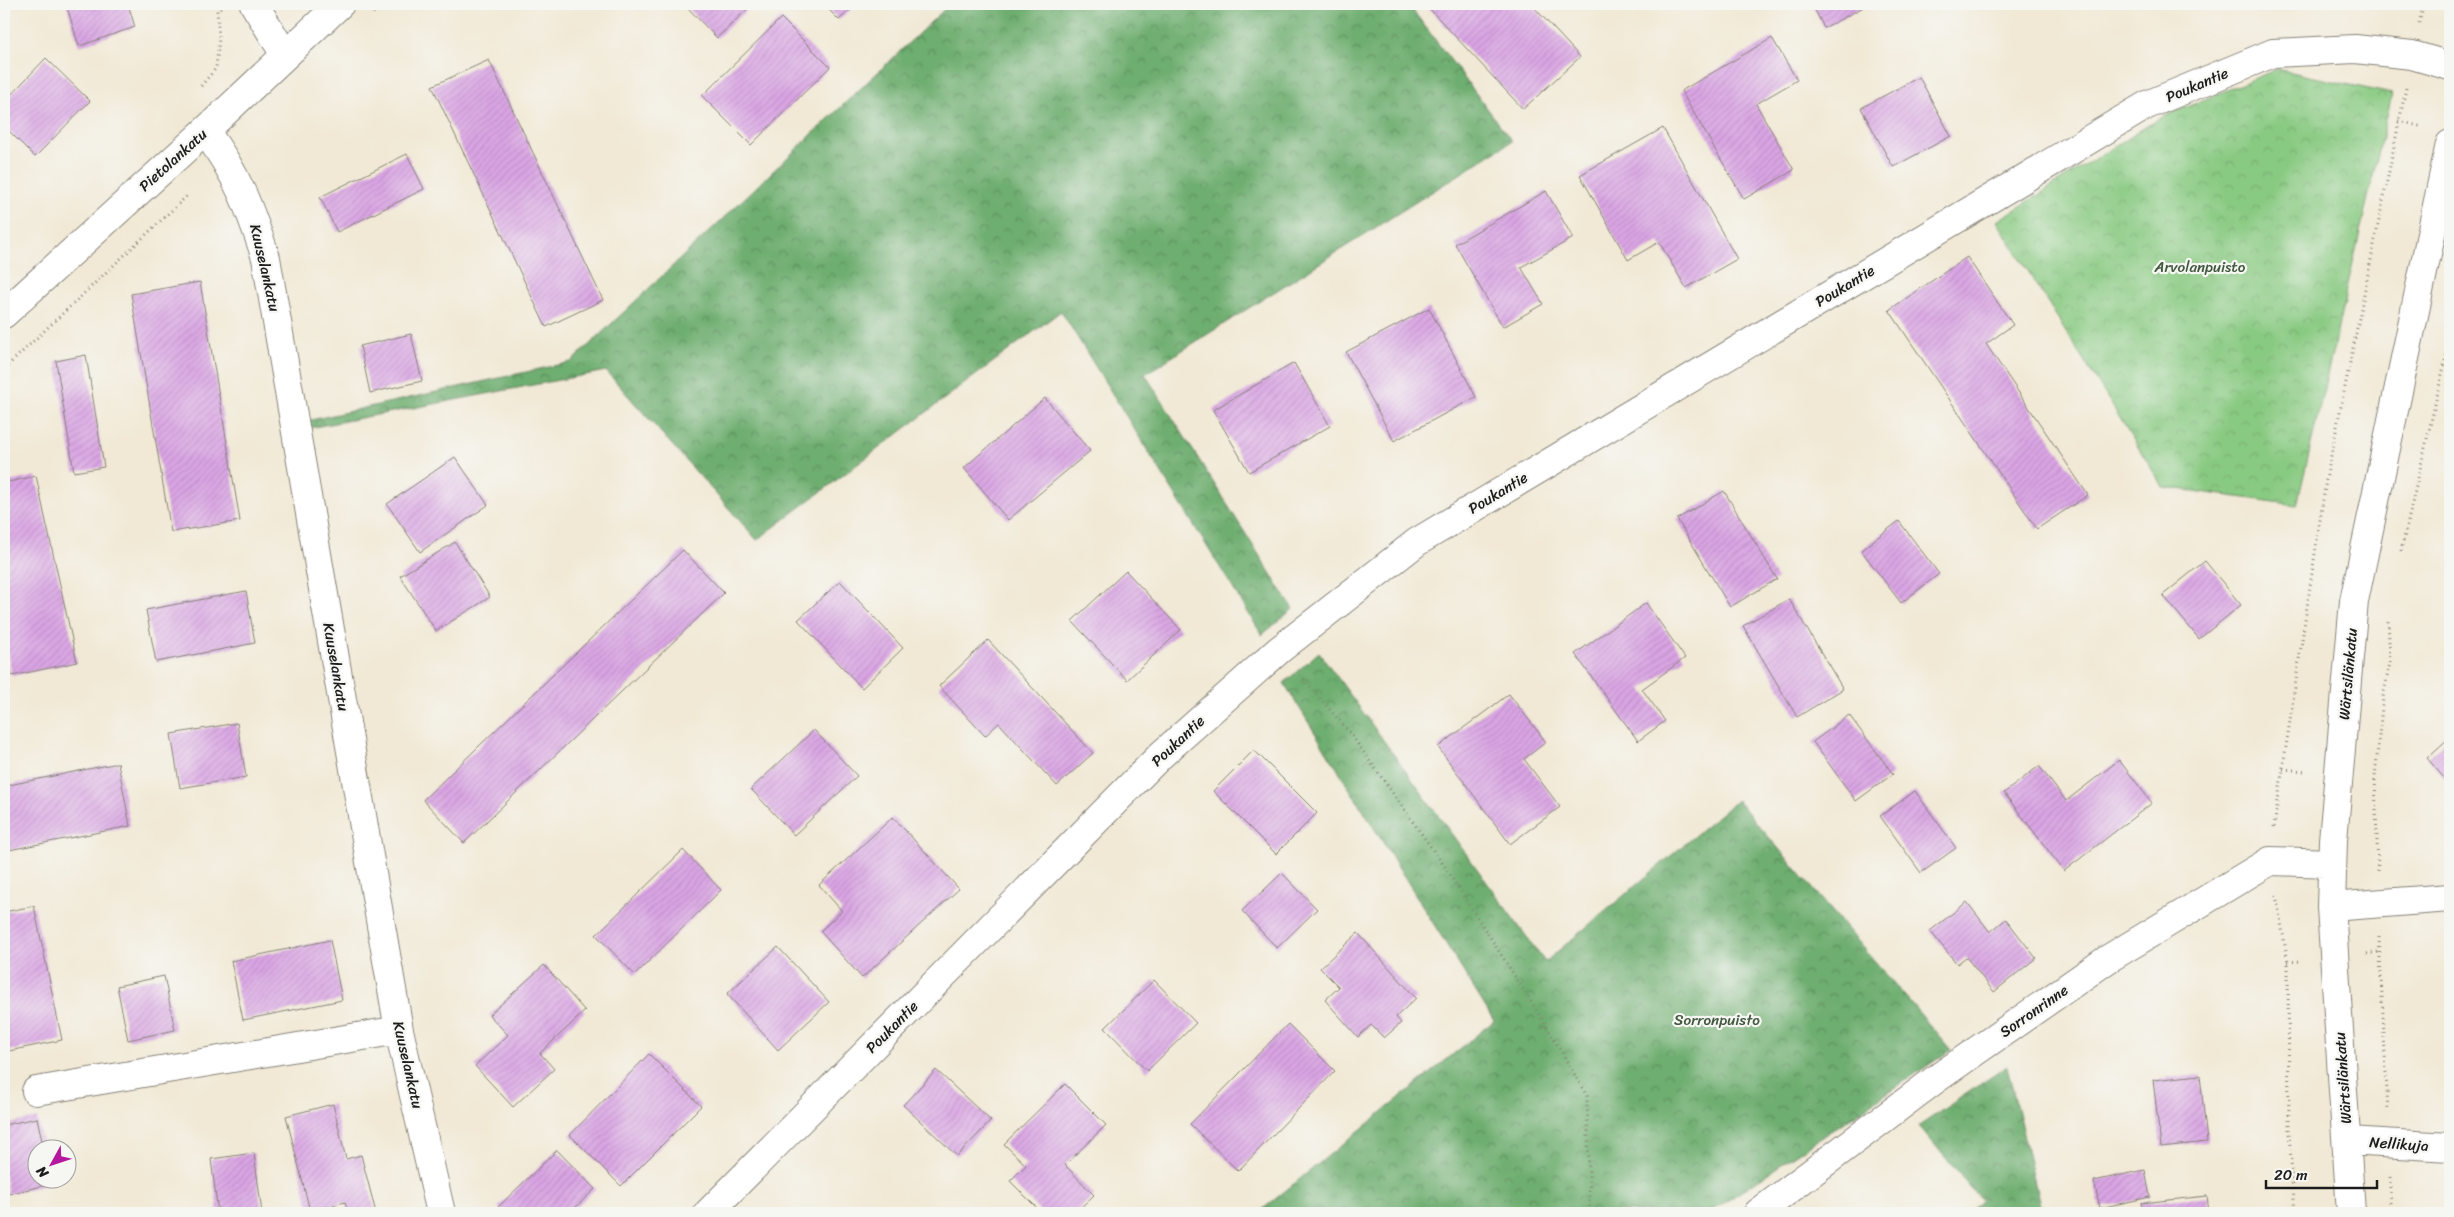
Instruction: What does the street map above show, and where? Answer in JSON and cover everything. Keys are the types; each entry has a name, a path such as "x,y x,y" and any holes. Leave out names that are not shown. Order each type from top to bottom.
{"street":[{"path":"254,4 285,55"},
{"name":"Pietolankatu","path":"4,314 205,131 340,4"},
{"name":"Poukantie","path":"708,1213 1161,755 1278,650 1417,542 2147,105 2272,53 2355,49 2412,56 2450,66"},
{"name":"Kuuselankatu","path":"205,131 225,158 249,206 266,258 399,1030 441,1213"},
{"name":"Wärtsilänkatu","path":"2351,1213 2332,907 2332,863 2354,601 2450,144"},
{"name":"Sorronrinne","path":"1758,1213 1936,1079 2116,954 2270,861 2332,863"},
{"path":"2332,907 2379,905 2450,898"},
{"path":"36,1091 399,1030"},
{"name":"Nellikuja","path":"2348,1141 2450,1147"}],"path":[{"path":"198,88 216,68 219,38 217,10 225,4"},
{"path":"4,369 157,226 225,158"},
{"path":"2399,560 2450,340"},
{"path":"2388,617 2390,663 2383,697 2375,777 2379,905 2378,952 2389,1142 2390,1213"},
{"path":"1278,650 1356,741 1445,867 1544,1022 1587,1096 1590,1213"}],"green space":[{"path":"950,4 1408,4 1512,141 1145,374 1293,609 1262,635 1061,311 757,540 606,371 309,428 306,421 571,362"},
{"name":"Arvolanpuisto","path":"2277,69 2392,94 2297,505 2163,487 1997,221 2158,119"},
{"name":"Sorronpuisto","path":"1319,652 1545,962 1737,800 1951,1050 1709,1213 1528,1211 1514,1213 1258,1213 1494,1021 1284,683"},
{"path":"2007,1066 2042,1213 1966,1213 1981,1200 1919,1126"}],"building":[{"path":"66,4 128,4 135,27 79,46"},
{"path":"684,4 753,4 717,38"},
{"path":"823,4 857,4 839,20"},
{"path":"1425,4 1531,4 1580,57 1523,109"},
{"path":"1812,4 1869,4 1824,28"},
{"path":"781,18 830,67 751,145 702,96"},
{"path":"1772,38 1797,80 1756,104 1794,170 1744,199 1681,91"},
{"path":"46,58 90,101 35,157 4,126 4,102"},
{"path":"489,60 603,300 546,327 432,86"},
{"path":"1919,77 1951,136 1893,167 1861,108"},
{"path":"1663,128 1737,259 1686,288 1659,242 1628,260 1580,175"},
{"path":"407,154 424,189 337,232 320,197"},
{"path":"1546,191 1573,238 1521,267 1543,304 1503,327 1455,244"},
{"path":"1967,257 2013,325 1986,344 2088,495 2037,529 1889,310"},
{"path":"200,282 240,521 171,532 131,294"},
{"path":"1429,308 1476,397 1394,441 1346,352"},
{"path":"411,334 422,381 370,393 360,346"},
{"path":"86,355 104,467 74,472 56,361"},
{"path":"1294,363 1330,426 1249,472 1213,410"},
{"path":"1045,398 1090,451 1008,520 964,468"},
{"path":"455,457 488,505 420,552 387,504"},
{"path":"36,476 77,662 12,676 4,638 4,483"},
{"path":"1724,491 1777,579 1730,607 1677,519"},
{"path":"1899,521 1939,574 1901,603 1861,550"},
{"path":"455,542 490,597 436,631 400,576"},
{"path":"683,550 724,593 464,843 423,800"},
{"path":"2205,561 2241,605 2199,639 2163,595"},
{"path":"1126,571 1181,630 1127,680 1072,621"},
{"path":"840,581 903,648 862,688 798,620"},
{"path":"246,591 255,643 156,662 146,610"},
{"path":"1789,599 1843,689 1797,717 1743,626"},
{"path":"1646,603 1685,658 1642,689 1665,721 1638,741 1575,654"},
{"path":"988,640 1093,753 1057,786 999,723 985,736 939,686"},
{"path":"1509,694 1546,742 1524,759 1560,807 1510,844 1438,747"},
{"path":"1849,715 1893,774 1856,801 1813,742"},
{"path":"237,723 246,777 180,788 171,734"},
{"path":"814,730 857,776 794,835 751,789"},
{"path":"2450,737 2450,785 2427,758"},
{"path":"1254,750 1317,813 1276,854 1213,791"},
{"path":"2119,760 2152,803 2064,871 2004,793 2039,766 2066,801"},
{"path":"118,763 130,826 4,851 4,786"},
{"path":"1915,791 1956,848 1921,873 1880,816"},
{"path":"893,817 959,889 862,978 820,931 842,911 819,885"},
{"path":"683,850 721,890 635,975 596,935"},
{"path":"1282,873 1317,909 1277,948 1242,911"},
{"path":"1967,902 1990,932 2006,919 2036,958 1994,992 1966,957 1957,964 1930,931"},
{"path":"34,906 62,1040 4,1052 4,912"},
{"path":"1358,933 1416,998 1396,1017 1401,1023 1384,1038 1371,1025 1358,1037 1325,1000 1339,987 1320,968"},
{"path":"330,940 342,1000 243,1020 231,961"},
{"path":"778,947 829,1002 778,1050 727,994"},
{"path":"544,965 585,1011 540,1053 554,1069 513,1107 475,1066 508,1035 489,1015"},
{"path":"164,976 175,1030 128,1040 117,986"},
{"path":"1154,980 1196,1023 1147,1071 1105,1028"},
{"path":"1288,1024 1335,1071 1238,1171 1190,1124"},
{"path":"649,1054 701,1106 621,1186 570,1135"},
{"path":"936,1070 991,1121 957,1156 903,1105"},
{"path":"2200,1075 2207,1142 2161,1147 2153,1080"},
{"path":"1065,1084 1106,1125 1065,1165 1094,1195 1075,1213 1042,1213 1010,1181 1026,1165 1004,1144"},
{"path":"333,1104 346,1159 361,1155 376,1213 348,1213 345,1202 310,1211 286,1116"},
{"path":"37,1118 42,1140 28,1140 28,1189 8,1194 4,1174 4,1125"},
{"path":"557,1150 595,1189 570,1213 505,1213 498,1207"},
{"path":"254,1153 262,1213 218,1213 211,1159"},
{"path":"2145,1170 2150,1197 2100,1208 2094,1181"},
{"path":"2207,1196 2209,1213 2143,1213 2141,1203"},
{"path":"933,1208 938,1213 928,1213"}]}
